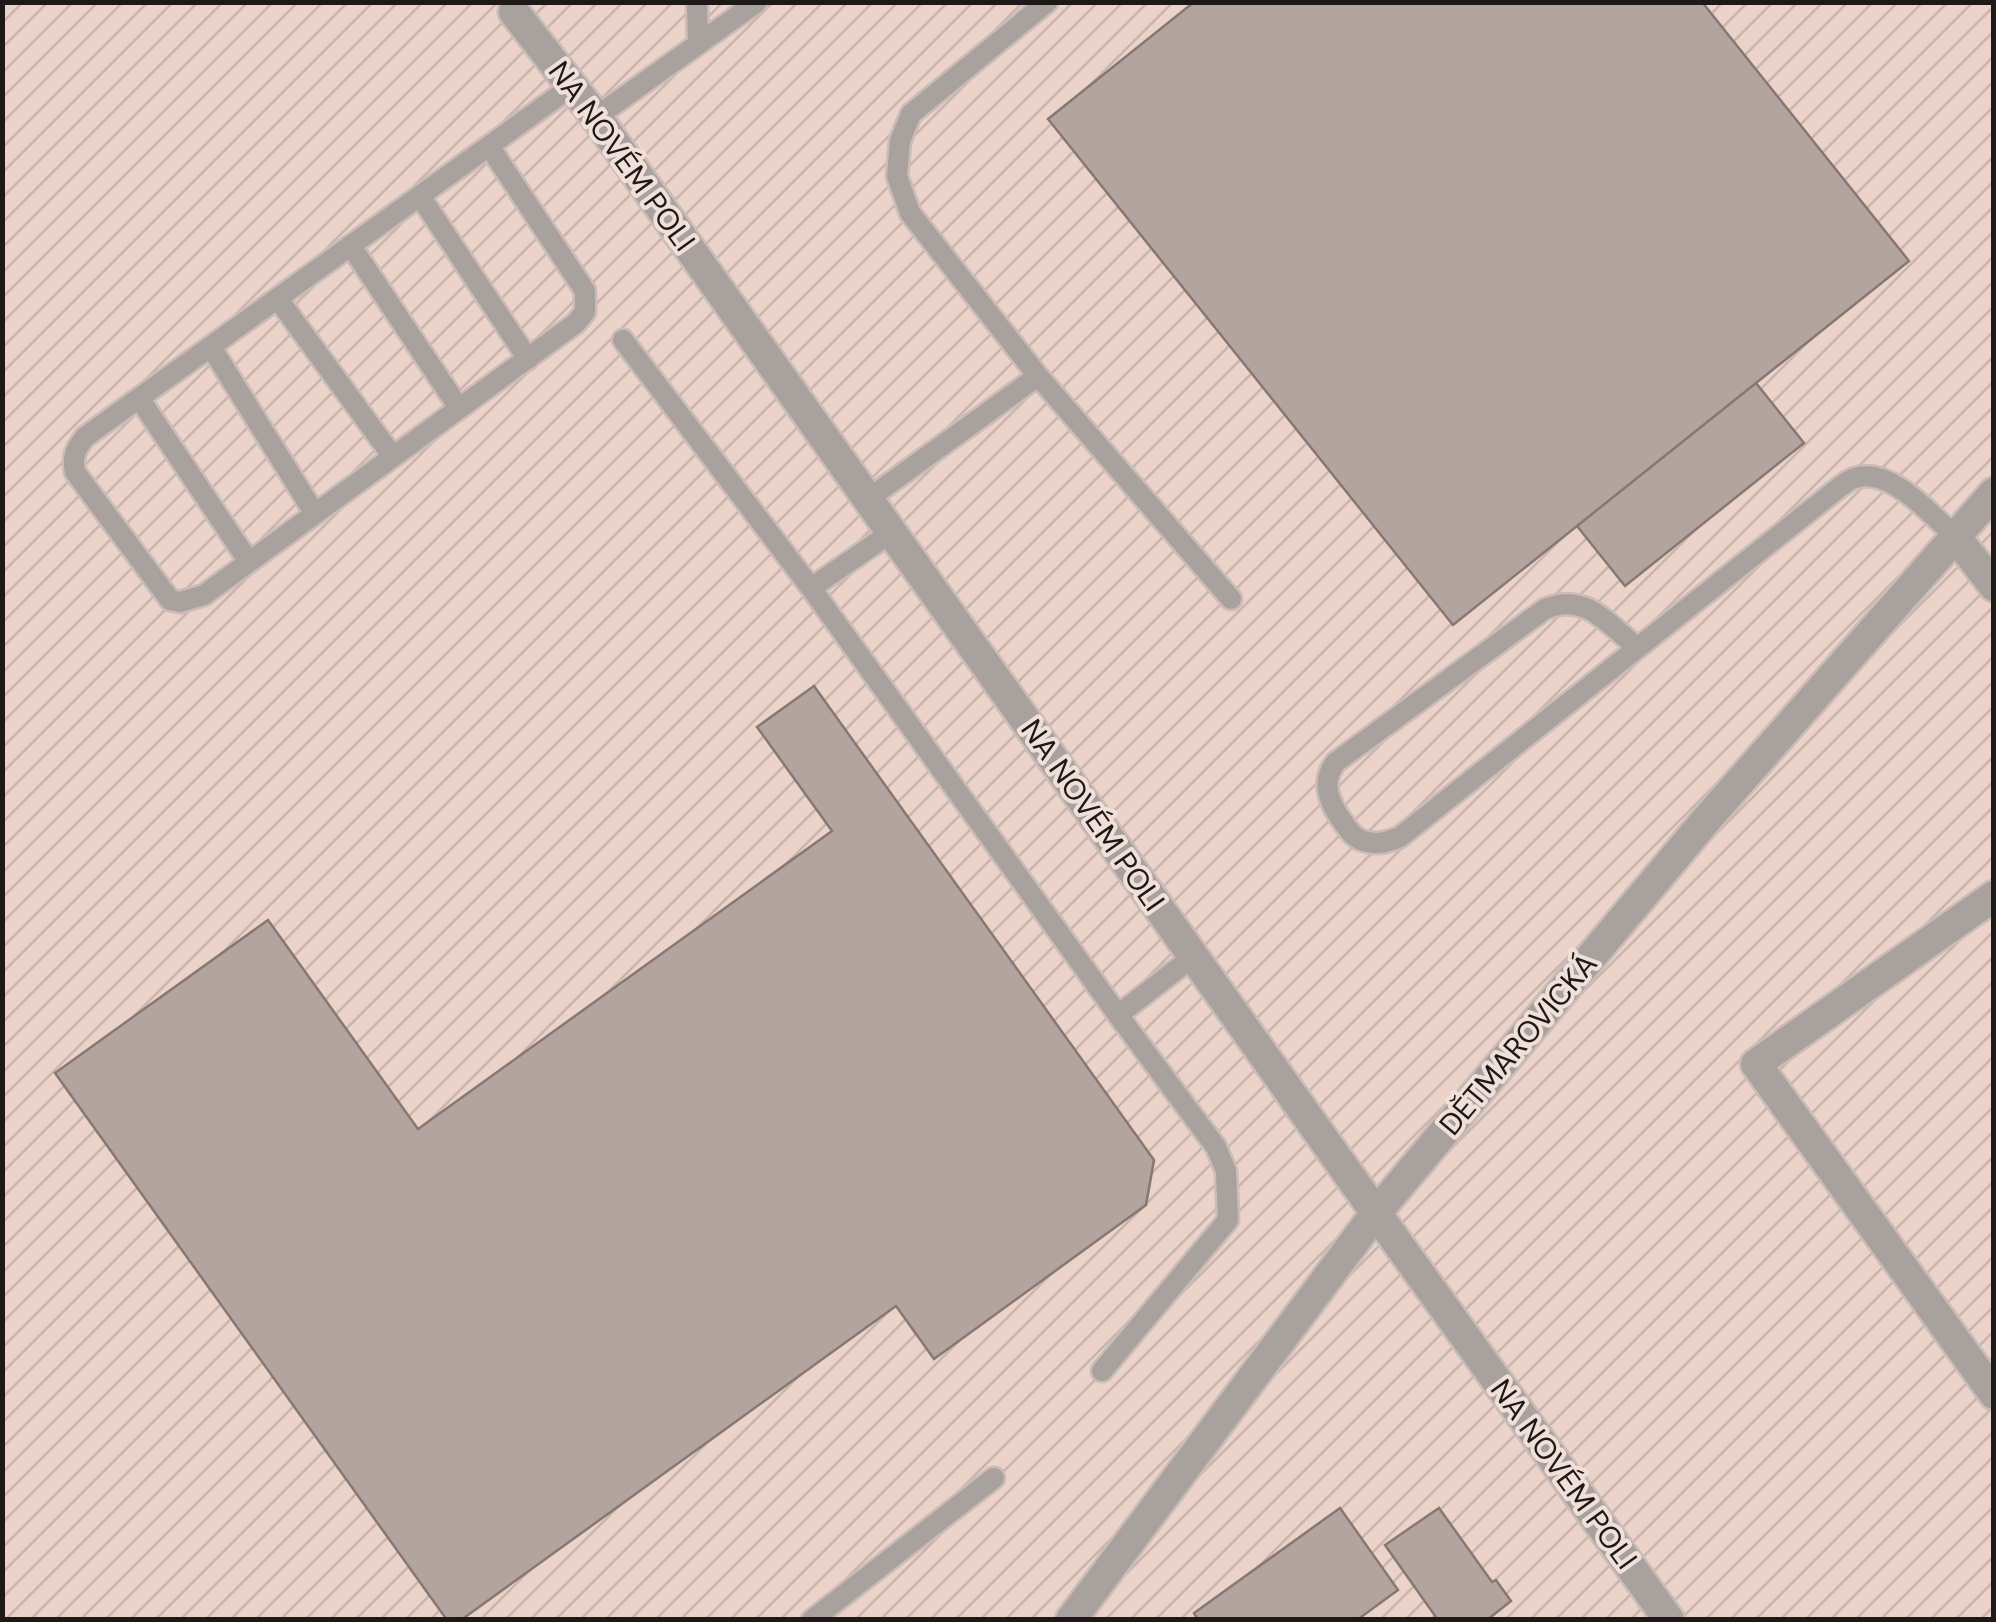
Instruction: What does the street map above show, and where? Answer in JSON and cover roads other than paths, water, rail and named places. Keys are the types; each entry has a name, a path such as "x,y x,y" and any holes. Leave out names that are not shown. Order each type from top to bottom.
{"street":[{"name":"NA NOVÉM POLI","path":"514,12 596,117 1669,1620"},
{"name":"DĚTMAROVICKÁ","path":"1070,1620 1376,1213 1707,819 1994,493"},
{"path":"1955,536 1994,586"},
{"path":"1994,896 1756,1064 1994,1394"}],"lane":[{"path":"697,2 698,44"},
{"path":"596,117 757,2"},
{"path":"1047,2 911,114 900,141 897,176 910,212 1038,376 1231,598"},
{"path":"489,146 585,291 585,312 576,324 196,599 170,600 76,472 73,460 85,437 572,86"},
{"path":"420,196 528,359"},
{"path":"351,246 460,408"},
{"path":"278,298 393,457"},
{"path":"623,340 812,588 1216,1147 1226,1171 1228,1220 1102,1371"},
{"path":"211,346 315,514"},
{"path":"868,499 1038,376"},
{"path":"139,398 249,562"},
{"path":"1636,647 1587,607 1560,603 1545,609 1336,762 1328,772 1330,806 1354,838 1382,844 1400,837 1856,477 1874,476 1892,482 1955,536"},
{"path":"812,588 892,532"},
{"path":"1118,1015 1194,956"},
{"path":"812,1620 994,1478"}]}
